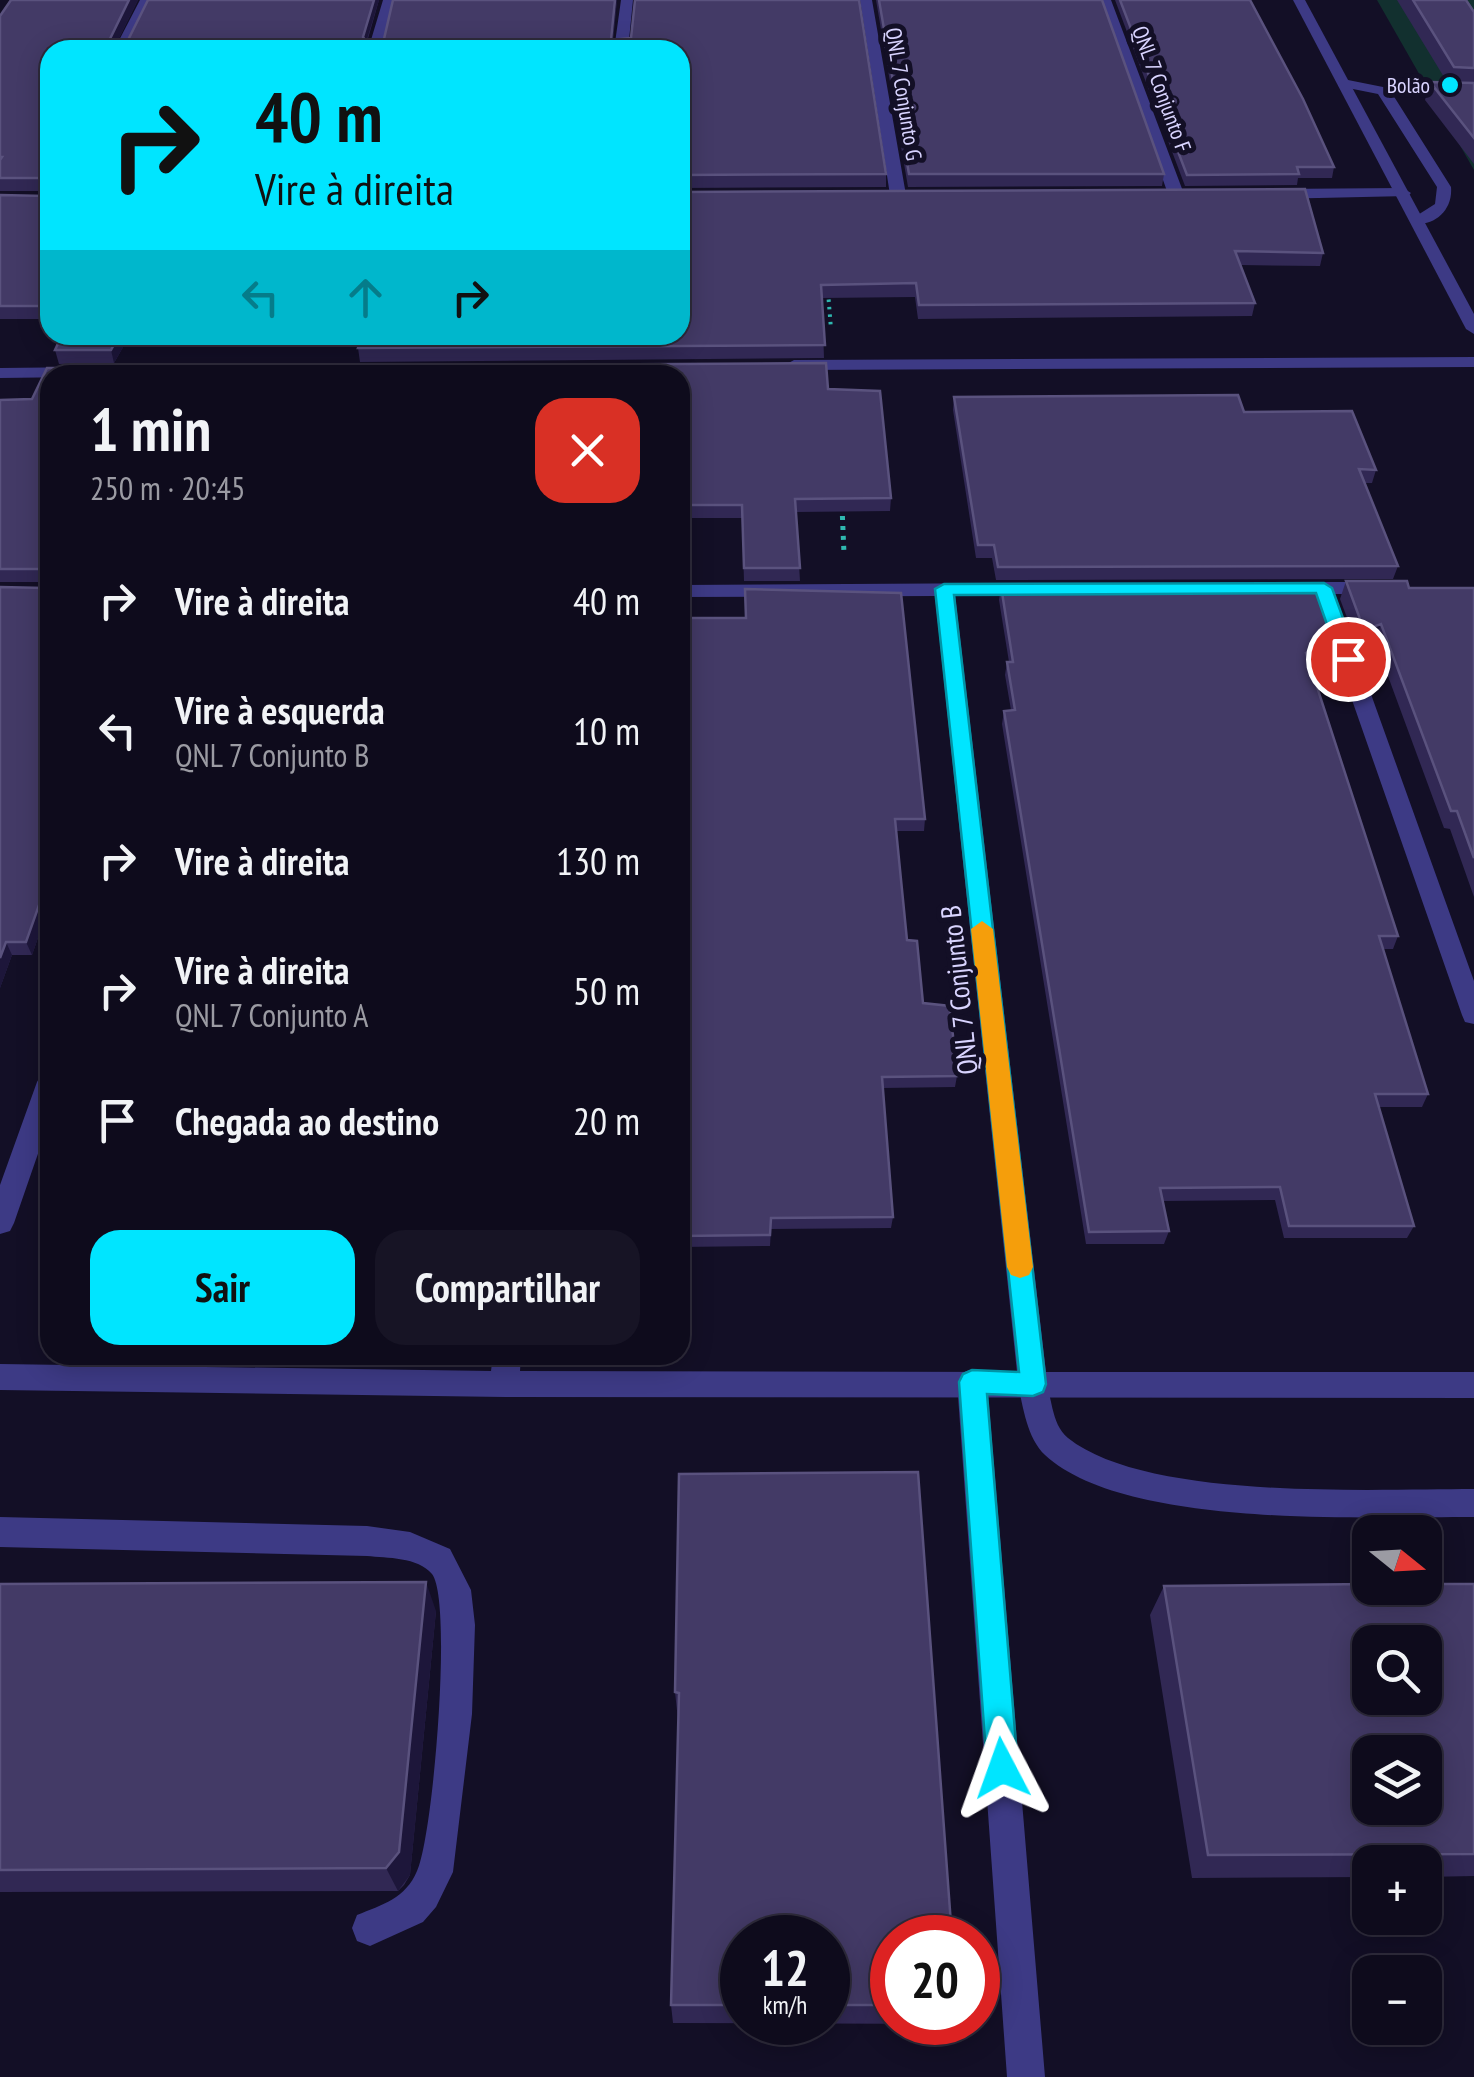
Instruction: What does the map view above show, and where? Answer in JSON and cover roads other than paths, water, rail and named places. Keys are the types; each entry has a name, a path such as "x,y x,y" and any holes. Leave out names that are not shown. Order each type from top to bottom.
{"street":[{"path":"126,40 146,0"},
{"path":"379,40 389,0"},
{"path":"622,40 627,0"},
{"name":"QNL 7 Conjunto G","path":"866,0 898,194"},
{"name":"QNL 7 Conjunto F","path":"1105,0 1176,194"},
{"path":"1299,0 1474,329"},
{"path":"1343,82 1383,91 1474,94"},
{"path":"1383,91 1444,187 1446,200 1442,208 1418,222"},
{"path":"1252,194 1403,193"},
{"path":"878,195 918,194"},
{"path":"1156,194 1195,194"},
{"path":"774,365 1474,362"},
{"path":"0,373 40,373"},
{"path":"1264,588 1399,588"},
{"path":"1324,588 1474,1015"},
{"name":"QNL 7 Conjunto B","path":"944,589 1033,1384 1042,1426 1056,1447 1094,1470 1160,1490 1327,1501 1474,1503"},
{"path":"690,591 1064,589"},
{"path":"0,1223 40,1110"},
{"path":"0,1377 506,1369 1033,1384 1474,1385"},
{"path":"972,1382 1026,2077"},
{"path":"0,1532 367,1541 412,1547 445,1565 458,1595 460,1646 436,1872 421,1902 406,1916 370,1928"}],"place":[{"name":"Bolão","path":"1450,85"}]}
